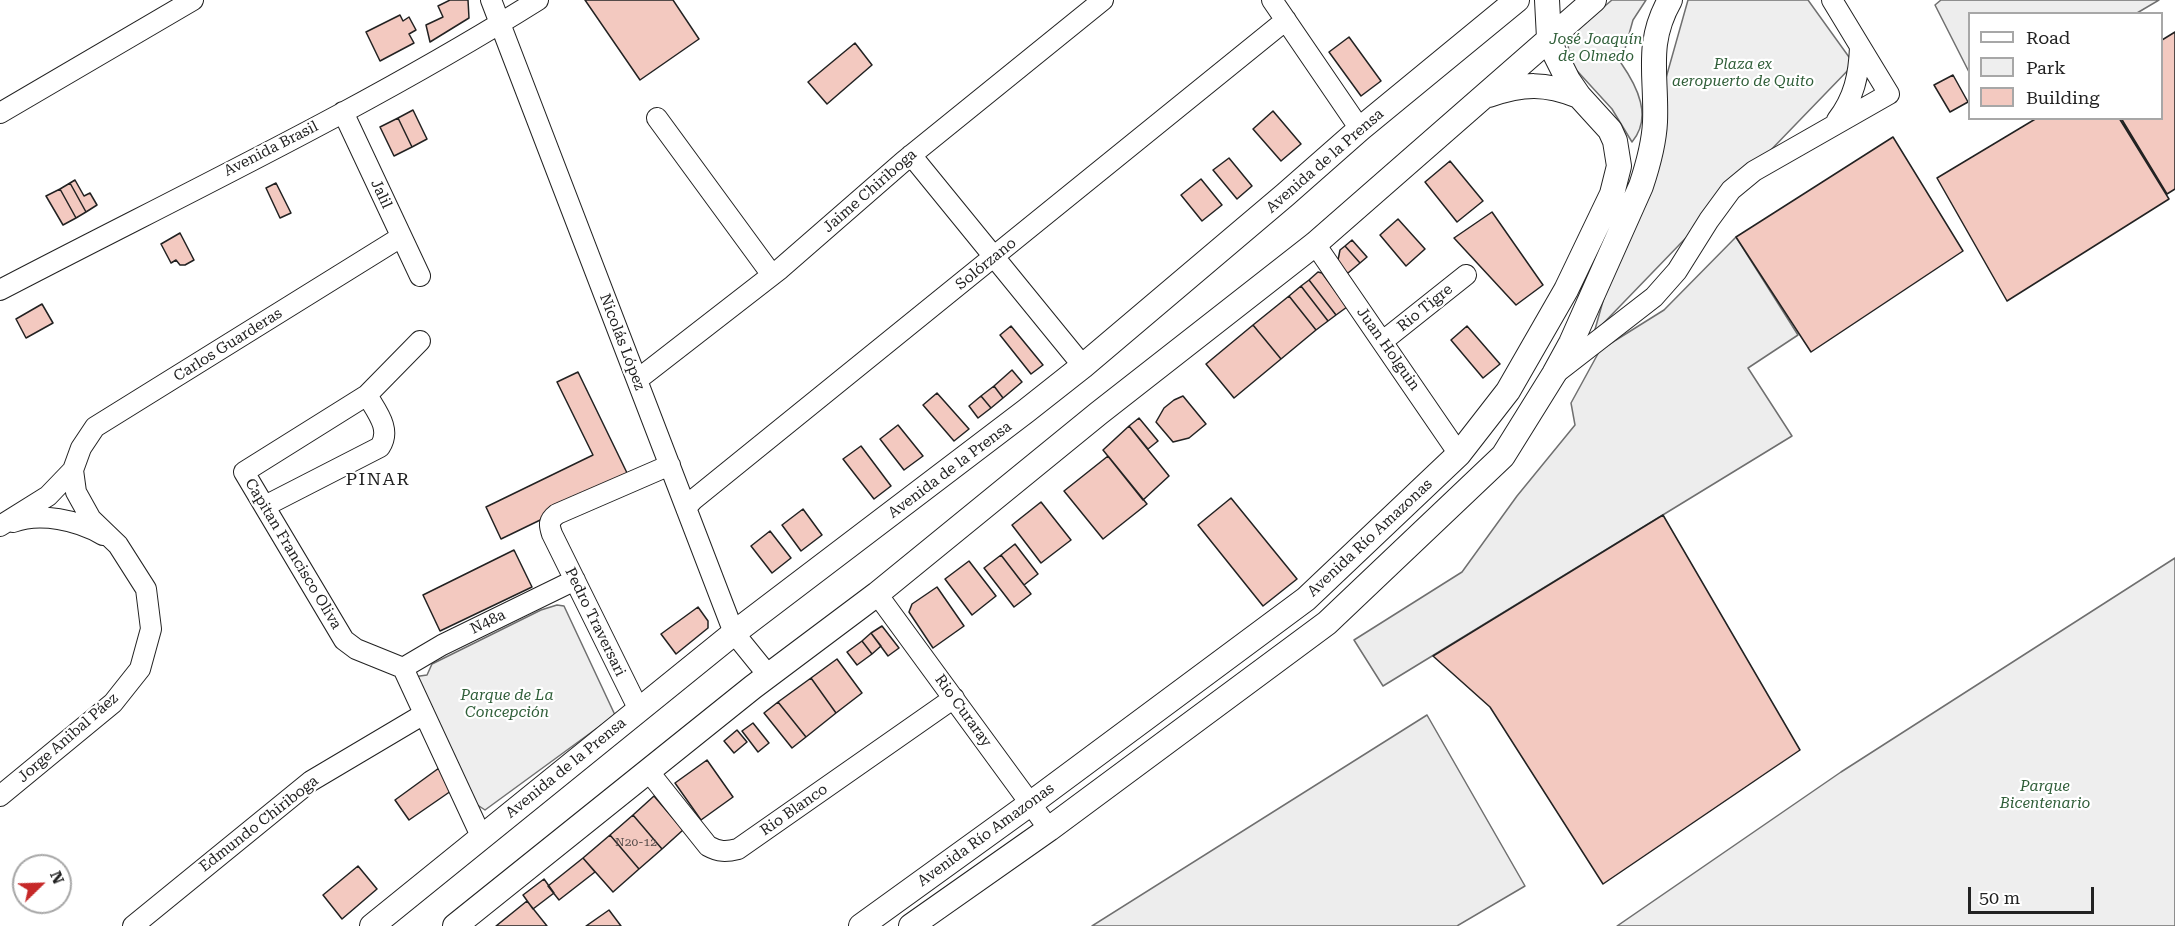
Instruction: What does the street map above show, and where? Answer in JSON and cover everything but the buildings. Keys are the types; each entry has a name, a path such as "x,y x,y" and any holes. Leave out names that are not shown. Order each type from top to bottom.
{"main road":[{"name":"Avenida Río Amazonas","path":"861,926 1306,599 1460,454 1508,391 1566,290 1612,194 1619,166 1615,141 1602,120 1579,96 1562,69 1549,34 1547,0"},
{"path":"455,926 768,675 877,594 1099,412 1315,244 1484,96 1549,34 1594,0"},
{"name":"Avenida Río Amazonas","path":"911,926 1049,829 1327,623 1503,456 1571,343 1630,213 1649,163 1655,126 1654,46 1660,19 1670,0"},
{"name":"Avenida de la Prensa","path":"372,926 734,633 1083,366 1512,2"},
{"path":"1484,96 1533,85 1560,89 1579,96"}],"street":[{"path":"0,113 193,0"},
{"name":"Nicolás López","path":"491,0 734,633 768,675"},
{"name":"Avenida Brasil","path":"0,290 343,112 500,24 538,0"},
{"name":"Jaime Chiriboga","path":"637,380 772,275 911,155 1103,0"},
{"path":"1272,0 1360,129"},
{"path":"1554,374 1654,297 1677,271 1731,190 1754,171 1889,93 1832,0"},
{"name":"Solórzano","path":"686,508 1286,20"},
{"path":"1833,125 1847,108 1851,98 1860,64 1860,47"},
{"name":"Jalil","path":"343,112 420,276"},
{"path":"657,118 772,275"},
{"path":"911,155 1083,366"},
{"name":"Carlos Guarderas","path":"0,527 48,496 73,470 81,448 95,427 401,237"},
{"name":"Juan Holguin","path":"1315,244 1460,454"},
{"name":"Rio Tigre","path":"1383,341 1467,274"},
{"name":"Capitan Francisco Oliva","path":"403,668 356,649 344,640 244,472 367,395 420,341"},
{"path":"265,506 381,447 386,435 385,428 367,395"},
{"name":"Pedro Traversari","path":"639,711 552,534 550,521 557,514 670,465"},
{"path":"73,470 76,492 89,517 118,545"},
{"path":"0,527 26,517 58,519 94,530 118,545"},
{"name":"Jorge Anibal Páez","path":"0,796 113,703 140,669 151,629 146,591 118,545"},
{"name":"N48a","path":"403,668 442,645 575,580"},
{"name":"Rio Curaray","path":"877,594 1049,829"},
{"path":"403,668 481,836"},
{"name":"Rio Blanco","path":"649,772 708,846 720,852 738,849 954,698"},
{"name":"Edmundo Chiriboga","path":"133,926 311,781 424,714"}],"green space":[{"name":"José Joaquín de Olmedo","path":"1612,0 1646,0 1633,20 1621,63 1637,92 1642,112 1638,132 1632,142 1612,109 1569,62 1568,37"},
{"name":"Plaza ex aeropuerto de Quito","path":"1688,0 1808,0 1854,64 1594,333"},
{"name":"Parque Bicentenario","path":"2175,558 2175,926 1617,926 1841,772"},
{"name":"Parque de La Concepción","path":"557,605 564,606 615,715 485,810 476,804 413,677 427,675 432,664 541,610"}],"shaded area":[{"path":"1941,0 2159,0 2139,12 1968,12 1968,70 1935,5"},
{"path":"1736,237 1798,335 1748,368 1792,436 1383,686 1354,640 1462,572 1517,496 1575,425 1571,403 1600,350 1664,310"},
{"path":"1427,715 1525,886 1457,926 1092,926"}],"district":[{"name":"PINAR","path":"378,480"}]}
